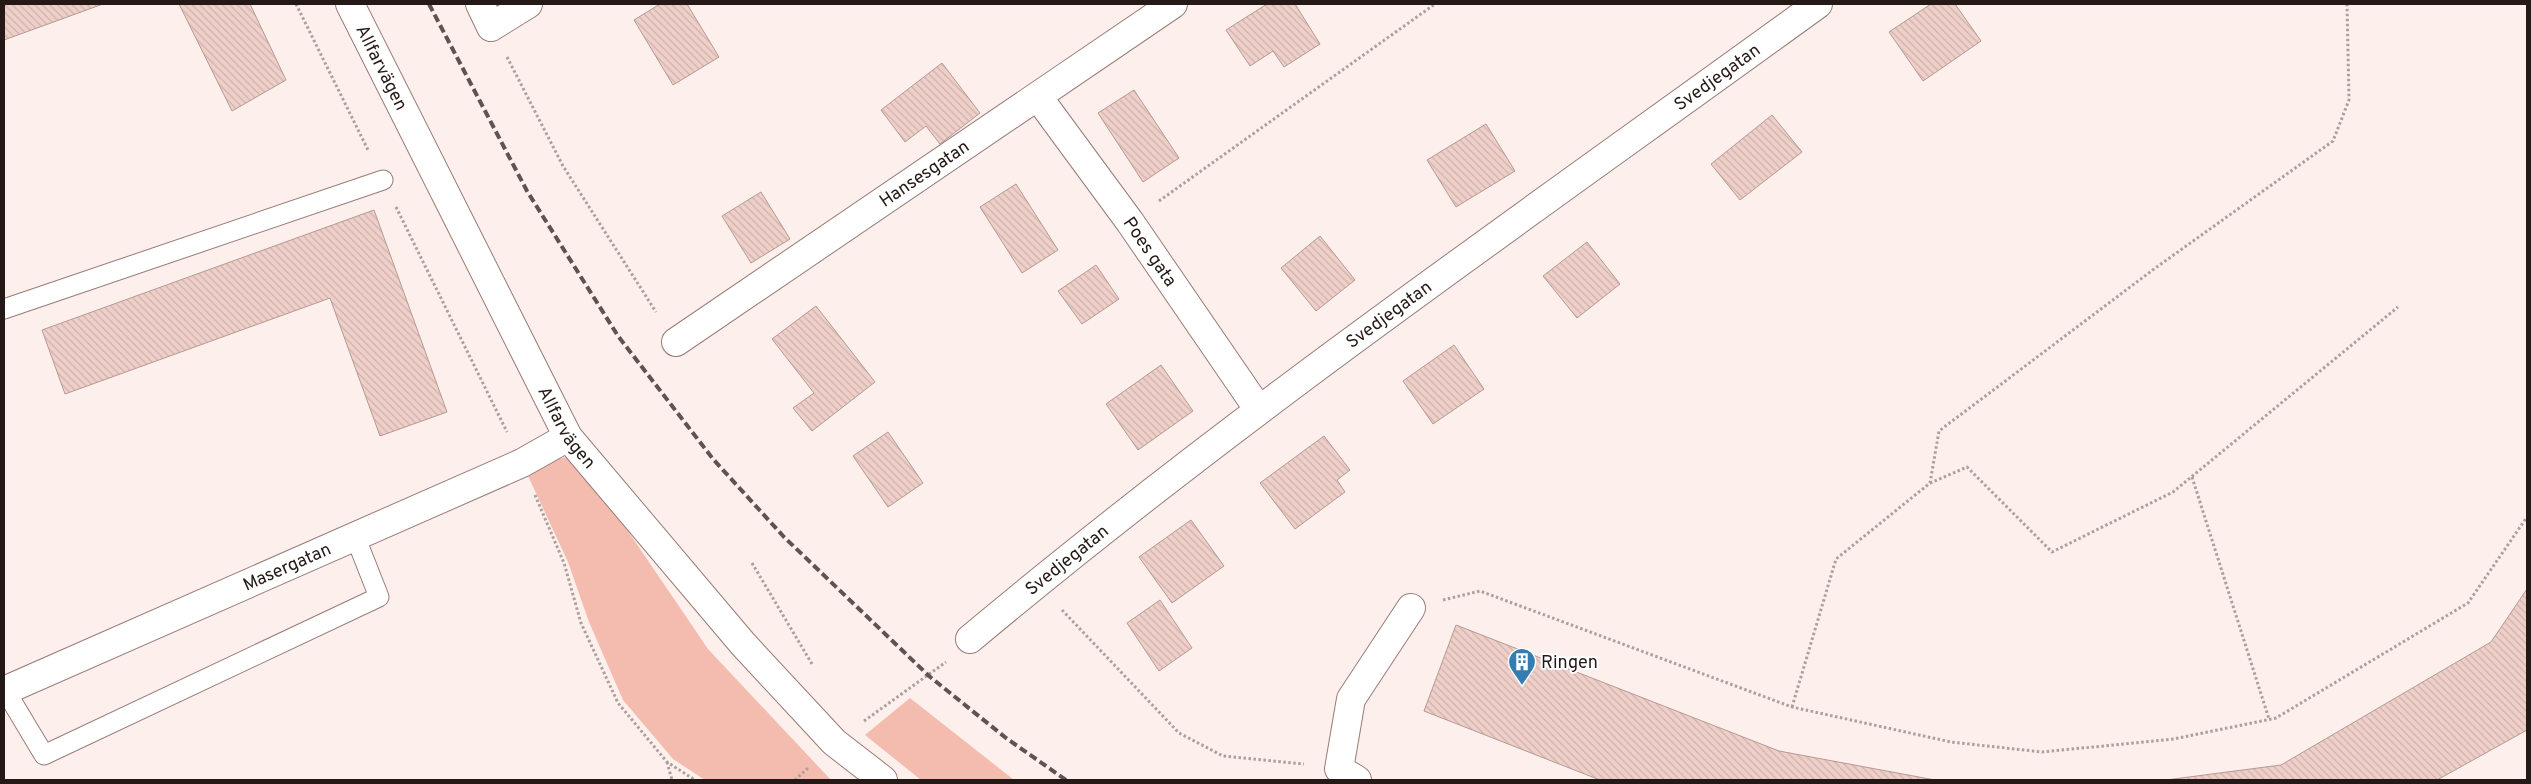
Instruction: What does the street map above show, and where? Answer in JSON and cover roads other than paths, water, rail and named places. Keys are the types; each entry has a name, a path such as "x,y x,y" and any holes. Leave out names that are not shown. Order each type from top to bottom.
{"street":[{"name":"Allfarvägen","path":"350,4 568,437 737,637 834,742 883,780"},
{"path":"485,16 528,4"},
{"name":"Hansesgatan","path":"676,342 1173,4"},
{"name":"Svedjegatan","path":"970,639 1037,583 1259,410 1818,4"},
{"name":"Poes gata","path":"1038,97 1130,222 1259,410"},
{"name":"Masergatan","path":"4,691 522,463 568,437"},
{"path":"1348,775 1351,699 1411,608"}],"lane":[{"path":"4,309 383,180"},
{"path":"4,691 44,755 379,597 355,536"}],"railway":[{"path":"429,4 527,191 618,336 713,459 784,537 929,676 1006,738 1066,780"}],"place":[{"name":"Ringen","path":"1522,686"}]}
